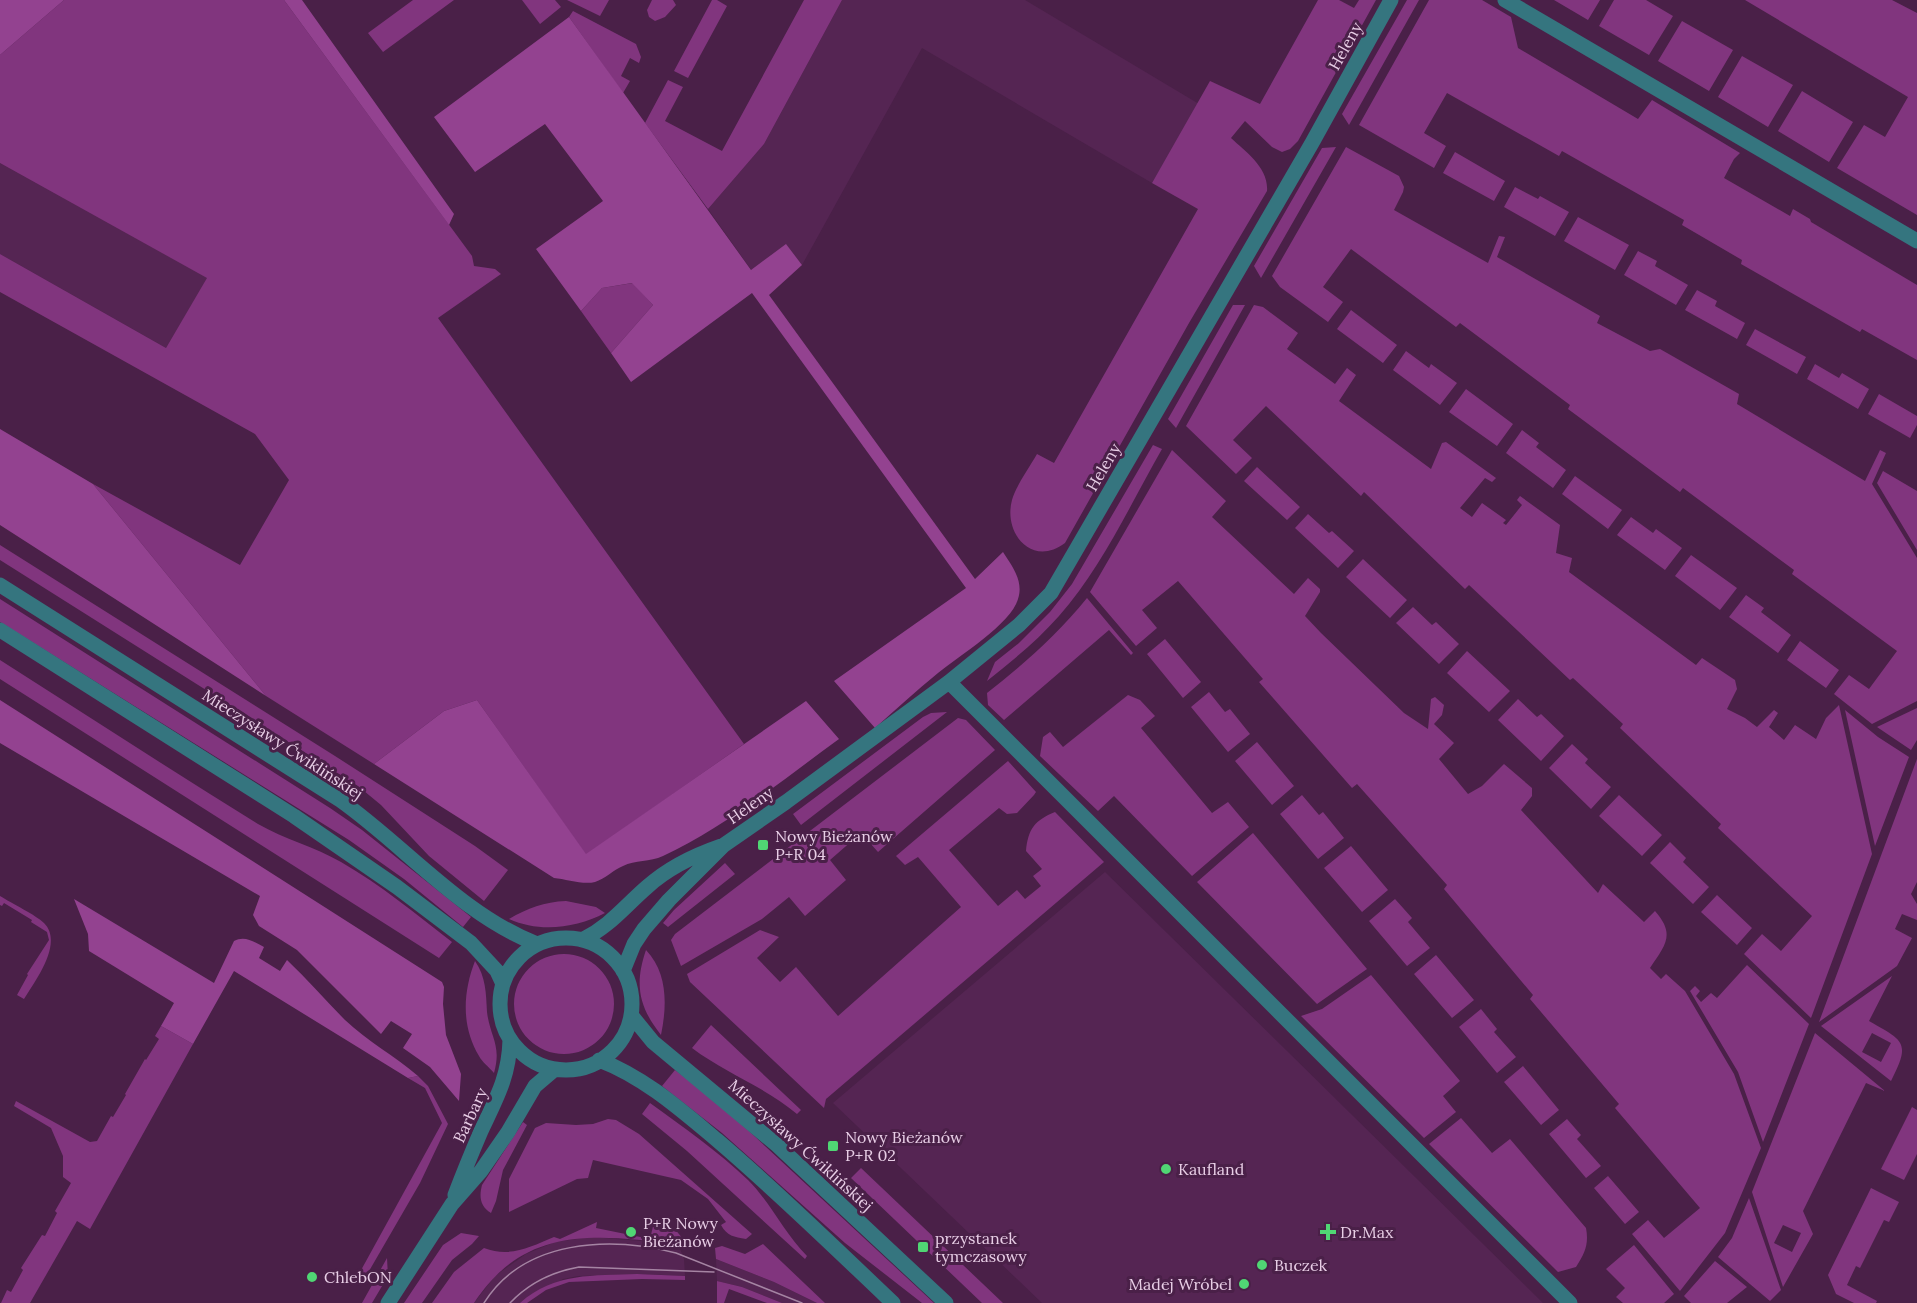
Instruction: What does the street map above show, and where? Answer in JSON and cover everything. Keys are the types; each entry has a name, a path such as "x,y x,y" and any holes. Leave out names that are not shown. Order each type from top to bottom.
{"street":[{"name":"Heleny","path":"623,971 634,944 644,929 669,900 724,845 949,682 1019,625 1051,593 1312,143 1391,0"},
{"path":"1505,0 1917,241"},
{"name":"Mieczysławy Ćwiklińskiej","path":"0,585 340,800 369,821 418,864 489,920 516,936 537,944"},
{"path":"0,630 294,816 397,887 471,943 497,971 503,984"},
{"path":"949,682 1570,1303"},
{"name":"Heleny","path":"582,940 612,921 649,885 699,854 724,845"},
{"path":"559,938 582,940 605,951 623,971 630,992 631,1015 623,1036 609,1054 578,1068 555,1069 529,1059 510,1040 500,1007 503,984 512,965 537,944 559,938"},
{"name":"Mieczysławy Ćwiklińskiej","path":"631,1015 652,1042 777,1145 946,1303"},
{"name":"Barbary","path":"452,1204 466,1166 501,1092 510,1058 510,1040"},
{"path":"599,1060 644,1084 698,1125 778,1195 893,1303"},
{"name":"Barbary","path":"388,1303 452,1204 481,1171 508,1132 535,1086 555,1069"}],"shaded area":[{"path":"0,0 64,0 0,55"},
{"path":"64,0 284,0 472,256 474,266 495,269 501,274 438,318 744,744 586,855 477,700 444,711 374,764 266,696 93,484 240,565 289,480 255,434 0,292 0,254 166,348 207,278 0,163 0,55"},
{"path":"284,0 302,0 454,214 449,225"},
{"path":"413,0 454,0 383,52 368,33"},
{"path":"522,0 555,0 561,7 540,24"},
{"path":"567,0 609,0 600,16"},
{"path":"652,0 673,0 676,5 665,17 655,21 649,17 647,10"},
{"path":"712,0 717,0 727,6 688,78 674,71"},
{"path":"804,0 842,0 764,144 708,209 645,123 668,80 683,87 665,121 722,151"},
{"path":"842,0 1025,0 1199,104 1152,183 922,48 802,265 786,245 752,271 708,209 764,144"},
{"path":"1318,0 1339,0 1354,8 1359,0 1376,0 1298,141 1290,149 1282,152 1272,147 1245,121 1231,138 1250,155 1260,168 1267,183 1267,191 1189,323 1065,543 1053,550 1031,549 1016,535 1012,524 1010,512 1017,488 1037,454 1054,463 1198,209 1152,183 1210,81 1260,104"},
{"path":"1407,0 1419,0 1349,125 1342,114"},
{"path":"1429,0 1482,0 1511,17 1518,48 1638,119 1652,100 1740,153 1734,159 1724,178 1790,216 1793,209 1917,285 1917,360 1862,329 1860,332 1741,264 1742,260 1682,225 1684,220 1562,151 1559,156 1447,93 1424,133 1446,146 1434,168 1359,125"},
{"path":"1554,0 1600,0 1588,20"},
{"path":"1614,0 1646,0 1673,16 1649,55 1599,26"},
{"path":"1745,0 1892,0 1917,13 1917,215 1837,168 1864,125 1885,137 1908,97"},
{"path":"573,11 636,44 641,57 639,63 630,58 621,76 630,81 623,93 569,17"},
{"path":"569,17 751,270 786,244 802,265 769,295 975,579 1003,552 1016,574 1019,586 1018,599 1006,619 875,728 834,681 966,588 752,293 631,382 611,353 653,305 632,283 602,288 581,311 536,249 603,201 545,124 475,172 434,117"},
{"path":"1682,21 1733,50 1709,91 1658,61"},
{"path":"1742,56 1793,85 1768,127 1718,97"},
{"path":"1802,91 1853,122 1829,162 1778,131"},
{"path":"1336,147 1261,278 1254,266 1322,148"},
{"path":"1346,147 1399,176 1404,187 1394,210 1488,263 1499,236 1505,237 1497,257 1600,316 1597,323 1650,351 1660,349 1739,394 1737,404 1865,481 1880,450 1886,453 1872,484 1917,558 1917,701 1872,724 1834,694 1849,675 1869,689 1897,651 1792,574 1794,570 1683,488 1680,492 1568,409 1570,405 1460,323 1456,327 1351,249 1323,287 1343,302 1328,322 1280,287 1272,276"},
{"path":"1455,152 1505,181 1494,201 1443,173"},
{"path":"0,163 208,278 166,348 0,254"},
{"path":"1515,187 1538,199 1540,196 1569,212 1555,236 1504,207"},
{"path":"1578,217 1629,245 1615,270 1564,241"},
{"path":"1638,251 1657,261 1655,266 1688,285 1676,305 1624,275"},
{"path":"633,283 653,305 611,353 581,311 602,288"},
{"path":"1697,290 1717,301 1715,306 1745,323 1737,339 1685,310"},
{"path":"1233,305 1245,305 1176,428 1168,419"},
{"path":"1254,305 1263,307 1298,333 1287,349 1335,384 1347,368 1356,375 1339,401 1431,469 1442,443 1446,442 1496,478 1492,482 1485,478 1460,508 1472,517 1482,503 1506,520 1503,523 1506,525 1522,505 1517,500 1520,496 1560,525 1556,553 1572,558 1569,572 1696,665 1702,658 1735,680 1737,689 1727,709 1757,727 1774,710 1778,713 1769,727 1784,740 1795,725 1816,739 1826,718 1839,705 1872,854 1811,1018 1744,954 1762,934 1781,951 1812,916 1718,828 1721,824 1620,728 1623,724 1573,678 1570,680 1469,585 1465,589 1364,492 1361,496 1266,406 1233,440 1252,458 1236,474 1186,426"},
{"path":"1351,310 1397,345 1383,363 1337,329"},
{"path":"1755,329 1806,357 1797,374 1746,345"},
{"path":"1406,351 1429,368 1431,364 1457,383 1440,405 1393,370"},
{"path":"1815,364 1839,378 1842,373 1869,389 1858,409 1807,379"},
{"path":"1466,389 1513,424 1497,446 1449,412"},
{"path":"1879,394 1917,416 1917,425 1910,438 1868,414"},
{"path":"0,429 93,484 266,696 0,525"},
{"path":"1522,430 1539,443 1536,447 1566,470 1553,488 1506,453"},
{"path":"1153,445 1162,449 1089,577 1051,625 987,681 995,662 1019,643 1050,612 1072,584"},
{"path":"1172,450 1226,501 1212,517 1294,594 1308,578 1320,589 1305,616 1404,713 1428,729 1431,699 1435,697 1444,705 1442,715 1434,724 1454,743 1439,759 1468,794 1482,786 1504,764 1532,788 1532,796 1521,810 1598,893 1603,884 1644,922 1655,911 1661,919 1667,934 1666,940 1650,968 1661,979 1666,974 1685,991 1734,1074 1761,1148 1725,1233 1680,1291 1632,1234 1648,1220 1664,1238 1700,1208 1615,1108 1619,1104 1530,999 1533,995 1444,889 1447,885 1357,784 1352,788 1259,682 1263,679 1178,581 1142,610 1157,628 1136,646 1090,592"},
{"path":"1257,467 1300,507 1287,520 1244,481"},
{"path":"1883,471 1917,491 1917,550 1877,483"},
{"path":"1575,476 1622,510 1608,529 1562,494"},
{"path":"1308,514 1354,551 1338,568 1295,528"},
{"path":"1631,517 1653,533 1656,529 1682,548 1665,570 1617,535"},
{"path":"0,545 335,756 475,846 508,870 484,901 429,856 381,805 358,786 0,560"},
{"path":"1691,555 1737,588 1720,610 1675,576"},
{"path":"1363,559 1407,600 1390,618 1346,577"},
{"path":"1746,595 1764,608 1761,612 1791,635 1778,653 1729,617"},
{"path":"1087,598 1133,653 1131,655 1109,630 1004,720 988,705 987,693 1040,648"},
{"path":"0,599 330,808 362,830 471,917 463,927 404,879 349,840 0,622"},
{"path":"1413,607 1432,625 1436,622 1459,644 1439,664 1396,623"},
{"path":"1165,639 1201,682 1183,698 1147,654"},
{"path":"1800,641 1839,670 1826,688 1787,660"},
{"path":"1467,651 1510,691 1489,712 1447,673"},
{"path":"0,660 258,824 331,857 356,871 452,942 439,958 0,679"},
{"path":"1209,692 1225,712 1230,709 1250,734 1228,752 1191,707"},
{"path":"1128,695 1140,700 1155,716 1141,728 1212,813 1228,802 1249,827 1192,876 1114,796 1098,811 1040,756 1043,737 1050,732 1063,747"},
{"path":"1518,699 1537,717 1541,714 1564,736 1541,761 1498,720"},
{"path":"0,700 442,982 446,1035 461,1074 459,1101 430,1067 403,1048 412,1034 391,1021 381,1034 297,950 259,926 253,915 260,896 0,743"},
{"path":"477,700 586,854 806,701 839,739 753,802 686,845 658,858 623,866 595,882 580,882 554,878 374,764 444,711"},
{"path":"1917,708 1917,740 1911,750 1877,727"},
{"path":"1845,710 1878,737 1909,757 1875,846"},
{"path":"947,712 801,825 793,814 923,717 931,713"},
{"path":"958,718 966,720 995,750 878,852 861,833 830,860 846,880 805,916 789,897 762,919 681,966 671,940 675,934"},
{"path":"1257,742 1294,786 1272,805 1235,761"},
{"path":"1572,744 1588,759 1585,763 1611,787 1591,809 1549,768"},
{"path":"1917,759 1917,882 1911,894 1917,904 1917,920 1902,914 1895,929 1912,938 1897,966 1819,1022"},
{"path":"1008,761 1036,792 1017,813 1007,814 999,808 949,850 998,906 1017,890 1025,899 1041,886 1033,876 1042,869 1026,851 1027,843 1034,826 1042,818 1055,812 1104,862 826,1099 824,1108 690,982 687,974 760,930 779,937 757,958 780,982 796,967 838,1016 961,907 918,857 905,865 896,856"},
{"path":"1302,795 1319,815 1323,812 1344,838 1318,859 1280,814"},
{"path":"1619,795 1662,835 1642,856 1599,816"},
{"path":"1253,833 1367,969 1317,1004 1197,882"},
{"path":"1670,842 1686,858 1683,862 1709,887 1693,904 1650,863"},
{"path":"1351,846 1388,890 1362,912 1324,868"},
{"path":"725,863 735,874 668,927 663,923 674,910"},
{"path":"1105,872 1543,1303 1042,1303 833,1103"},
{"path":"1717,895 1752,928 1737,945 1701,912"},
{"path":"0,896 40,920 49,931 51,941 46,962 24,999 17,995 27,974 49,940 47,932 31,922 32,920 4,903 0,905"},
{"path":"74,899 214,983 234,941 246,939 257,943 264,947 259,958 280,971 287,960 354,1028 418,1076 408,1078 234,971 193,1044 161,1026 174,1003 89,951 88,934"},
{"path":"1395,899 1412,918 1408,922 1430,948 1407,966 1369,921"},
{"path":"566,901 596,907 605,913 582,922 558,927 533,926 509,919 536,906"},
{"path":"646,950 658,969 664,990 661,1035 643,1005 641,995 640,974"},
{"path":"564,954 583,958 599,969 610,985 614,1004 610,1023 599,1039 583,1050 564,1054 545,1050 529,1039 518,1023 514,1004 518,985 529,969 545,958"},
{"path":"1436,955 1474,1000 1452,1018 1414,974"},
{"path":"475,961 483,979 488,1021 496,1048 494,1073 479,1056 469,1033 466,997"},
{"path":"1747,965 1809,1024 1763,1142 1738,1072 1690,991 1695,986 1700,991 1696,996 1701,1002 1711,993 1717,998"},
{"path":"1371,975 1460,1081 1443,1096 1456,1112 1424,1138 1301,1016 1322,1009"},
{"path":"1892,976 1869,1021 1897,1038 1901,1044 1901,1058 1891,1081 1821,1026","holes":["1872,1033 1891,1043 1881,1062 1862,1052"]},
{"path":"1481,1009 1497,1029 1494,1032 1516,1057 1497,1073 1459,1027"},
{"path":"711,1025 801,1110 797,1114 785,1104 692,1048"},
{"path":"161,1026 193,1044 90,1229 77,1221 30,1303 1,1303 7,1290 11,1292 23,1270 21,1268 42,1235 45,1236 57,1213 55,1211 71,1183 63,1177 63,1156 51,1128 14,1106 16,1101 90,1142 97,1141 159,1039 155,1036"},
{"path":"1815,1033 1885,1091 1866,1083 1803,1211 1813,1234 1783,1287 1752,1192","holes":["1783,1225 1801,1233 1792,1252 1774,1243"]},
{"path":"1523,1066 1559,1110 1541,1125 1504,1082"},
{"path":"675,1070 750,1132 934,1303 922,1303 845,1243 722,1133 662,1086"},
{"path":"418,1076 428,1086 448,1124 420,1183 365,1278 360,1272 442,1123 425,1088 408,1078"},
{"path":"650,1103 713,1150 748,1180 807,1256 805,1259 687,1151 642,1114"},
{"path":"1912,1107 1917,1110 1917,1154 1904,1180 1881,1169"},
{"path":"1461,1118 1492,1153 1510,1139 1586,1228 1586,1248 1576,1267 1558,1272 1429,1144"},
{"path":"608,1119 616,1120 639,1134 752,1234 746,1239 728,1234 721,1225 726,1222 708,1199 681,1180 593,1160 588,1178 577,1179 509,1212 509,1179 535,1128 546,1123 593,1124"},
{"path":"1567,1119 1581,1135 1577,1139 1601,1166 1586,1178 1549,1134"},
{"path":"523,1122 527,1125 503,1170 491,1213 481,1201 482,1185"},
{"path":"861,1168 1003,1303 982,1303 851,1178"},
{"path":"1608,1176 1639,1212 1625,1224 1594,1188"},
{"path":"1871,1188 1899,1202 1889,1222 1884,1220 1860,1268 1856,1266 1847,1285 1877,1301 1876,1303 1854,1303 1836,1294 1828,1275"},
{"path":"1749,1198 1781,1290 1770,1301 1718,1257 1732,1238"},
{"path":"655,1218 674,1228 683,1239 678,1244 619,1238 591,1238 540,1247 516,1259 494,1277 474,1303 432,1303 454,1272 484,1248 503,1252 520,1250 554,1237 560,1239 597,1222 596,1228 650,1239"},
{"path":"461,1233 479,1236 452,1260 422,1303 404,1303 443,1245"},
{"path":"592,1237 678,1244 684,1259 685,1276 643,1274 578,1276 563,1279 520,1303 474,1303 495,1276 526,1254 555,1242"},
{"path":"763,1244 825,1303 817,1303 774,1282 716,1259 715,1248 722,1246 745,1254"},
{"path":"1634,1245 1674,1294 1664,1303 1623,1303 1616,1297 1625,1288 1606,1269"},
{"path":"387,1258 388,1276 372,1303 362,1303"},
{"path":"716,1259 774,1282 817,1303 782,1303 742,1287 717,1281"},
{"path":"1715,1261 1747,1287 1727,1303 1691,1303 1684,1296"},
{"path":"637,1274 685,1276 685,1280 569,1282 546,1290 527,1303 520,1303 533,1293 561,1281 590,1276"},
{"path":"717,1281 742,1287 782,1303 767,1303 729,1289 724,1303 717,1303"}],"tram line":[{"path":"484,1303 501,1282 522,1266 545,1255 597,1244 624,1245 676,1253 802,1303"},
{"path":"510,1303 541,1279 579,1267 714,1272"}],"place":[{"name":"Nowy Bieżanów P+R 04","path":"763,845"},
{"name":"Nowy Bieżanów P+R 02","path":"833,1146"},
{"name":"Kaufland","path":"1166,1169"},
{"name":"P+R Nowy Bieżanów","path":"631,1232"},
{"name":"Dr.Max","path":"1328,1232"},
{"name":"przystanek tymczasowy","path":"923,1247"},
{"name":"Buczek","path":"1262,1265"},
{"name":"ChlebON","path":"312,1277"},
{"name":"Madej Wróbel","path":"1244,1284"}]}
